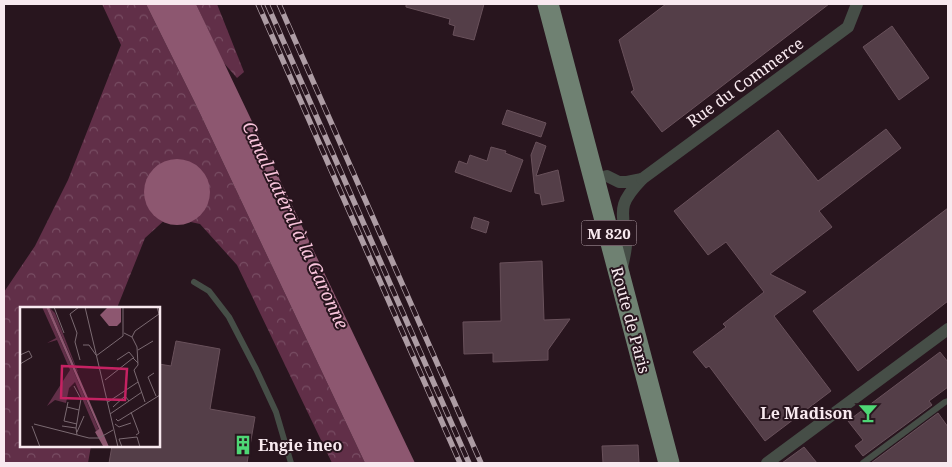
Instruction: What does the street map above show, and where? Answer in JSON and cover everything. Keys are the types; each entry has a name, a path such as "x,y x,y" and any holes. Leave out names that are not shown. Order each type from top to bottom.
{"main road":[{"name":"Route de Paris","path":"548,4 669,463"}],"street":[{"name":"Rue du Commerce","path":"620,278 626,246 622,223 625,198 642,179 848,27 857,4"},
{"path":"594,180 607,176 619,182 642,179"},
{"path":"767,463 948,329"}],"lane":[{"path":"194,282 209,291 229,317 276,412 291,463"},
{"path":"863,463 948,401"}],"green space":[{"path":"102,4 146,4 195,103 365,463 332,463 237,265 200,224 168,217 145,238 117,307 20,307 20,447 91,447 88,463 4,463 4,292 35,246 68,180 121,45"},
{"path":"196,4 217,4 244,72 237,78 223,62"}],"water":[{"name":"Canal Latéral à la Garonne","path":"146,4 196,4 415,463 365,463 195,103"},
{"path":"177,159 190,162 200,169 207,179 210,192 207,205 200,215 190,222 177,225 164,222 154,215 147,205 144,192 147,179 154,169 164,162"}],"building":[{"path":"406,4 484,4 474,40 453,35 455,26 449,24 450,19 406,7"},
{"path":"666,4 829,4 662,132 631,92 634,90 619,40"},
{"path":"892,26 929,78 899,100 863,47"},
{"path":"507,110 546,123 541,137 502,124"},
{"path":"886,129 901,148 819,211 832,227 770,274 806,292 774,316 831,391 765,441 709,366 706,368 693,352 726,327 723,324 764,292 726,242 708,255 674,211 778,130 818,181"},
{"path":"536,142 546,146 536,176 558,170 564,201 542,205 540,194 535,193 531,155"},
{"path":"491,147 506,151 505,153 523,160 511,192 455,172 459,161 467,164 470,155 487,161"},
{"path":"948,208 948,301 858,371 813,311"},
{"path":"474,217 489,222 486,233 471,228"},
{"path":"542,261 544,320 570,319 548,350 548,360 493,362 493,353 464,354 463,322 501,321 500,263"},
{"path":"176,341 220,349 210,409 255,417 247,463 109,463 112,447 160,447 160,364 171,366"},
{"path":"940,352 948,362 948,387 929,401 932,405 863,456 855,446 863,440 848,421"},
{"path":"938,413 948,427 948,463 871,463"},
{"path":"638,445 639,463 603,463 602,446"},
{"path":"804,447 817,463 782,463"}],"railway":[{"path":"258,4 460,463"},
{"path":"267,4 469,463"},
{"path":"279,4 481,463"}],"place":[{"name":"Le Madison","path":"868,413"},
{"name":"Engie ineo","path":"243,445"}]}
